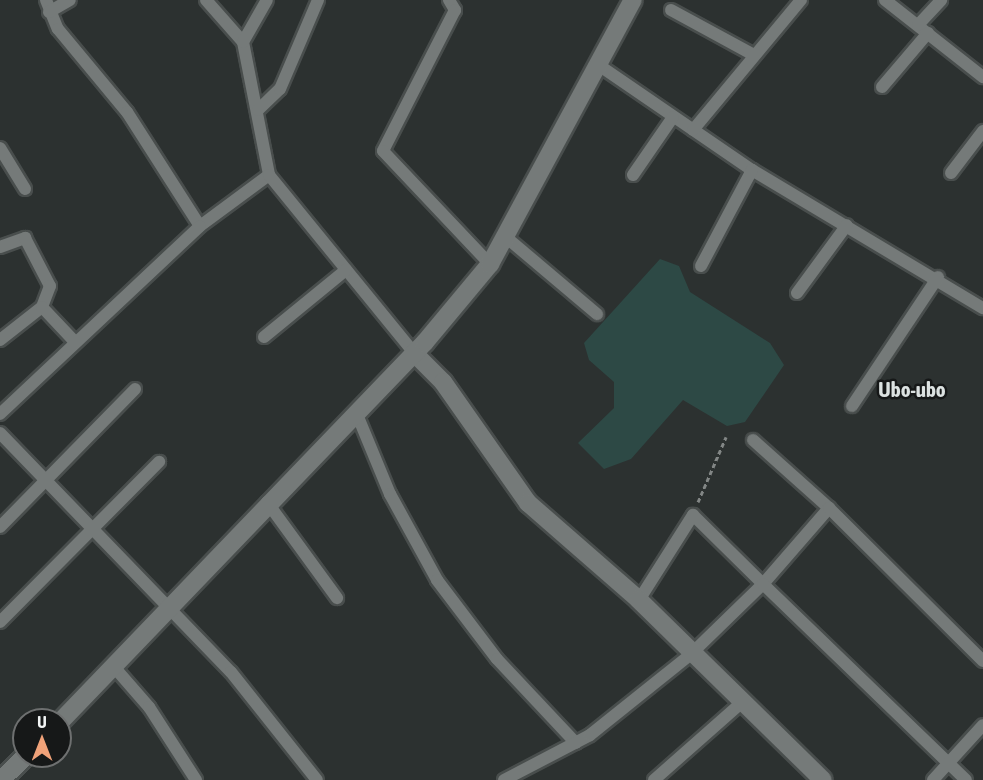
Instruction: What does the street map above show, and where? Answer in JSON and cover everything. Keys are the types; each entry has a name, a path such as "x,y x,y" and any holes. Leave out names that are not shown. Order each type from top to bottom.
{"street":[{"path":"70,0 48,6 127,112 200,226"},
{"path":"206,0 243,42 269,175 414,353 443,382 528,503 639,600 813,777"},
{"path":"243,42 267,0"},
{"path":"258,110 280,89 318,0"},
{"path":"449,0 455,10 383,151 490,264"},
{"path":"72,710 173,610 262,508 414,353 490,264 600,66 633,0"},
{"path":"693,130 801,0"},
{"path":"885,0 983,76"},
{"path":"882,87 941,0"},
{"path":"671,10 754,55"},
{"path":"600,66 752,170 938,277 983,308"},
{"path":"633,175 673,117"},
{"path":"951,173 983,131"},
{"path":"0,147 3,164 25,189"},
{"path":"701,266 752,170"},
{"path":"0,414 200,226 269,175"},
{"path":"797,293 847,225"},
{"path":"0,248 25,237 50,286 42,306 0,340"},
{"path":"507,237 597,314"},
{"path":"264,337 346,270"},
{"path":"852,406 938,277"},
{"path":"42,306 75,342"},
{"path":"0,527 135,389"},
{"path":"356,412 390,494 437,580 497,659 576,743"},
{"path":"0,433 45,482 173,610 290,740 317,780"},
{"path":"753,440 829,507 983,661"},
{"path":"0,622 159,462"},
{"path":"507,778 576,743 691,654 763,584 829,507"},
{"path":"262,508 337,598"},
{"path":"639,600 693,515 966,780"},
{"path":"115,668 150,707 196,780"},
{"path":"654,780 741,703"},
{"path":"933,780 983,725"},
{"path":"1,780 14,768"}],"path":[{"path":"693,515 726,437"}],"shaded area":[{"path":"660,259 679,266 690,292 770,343 784,365 745,422 727,426 683,400 631,459 604,469 578,443 614,408 614,382 589,360 584,343"}],"district":[{"name":"Ubo-ubo","path":"912,389"}]}
